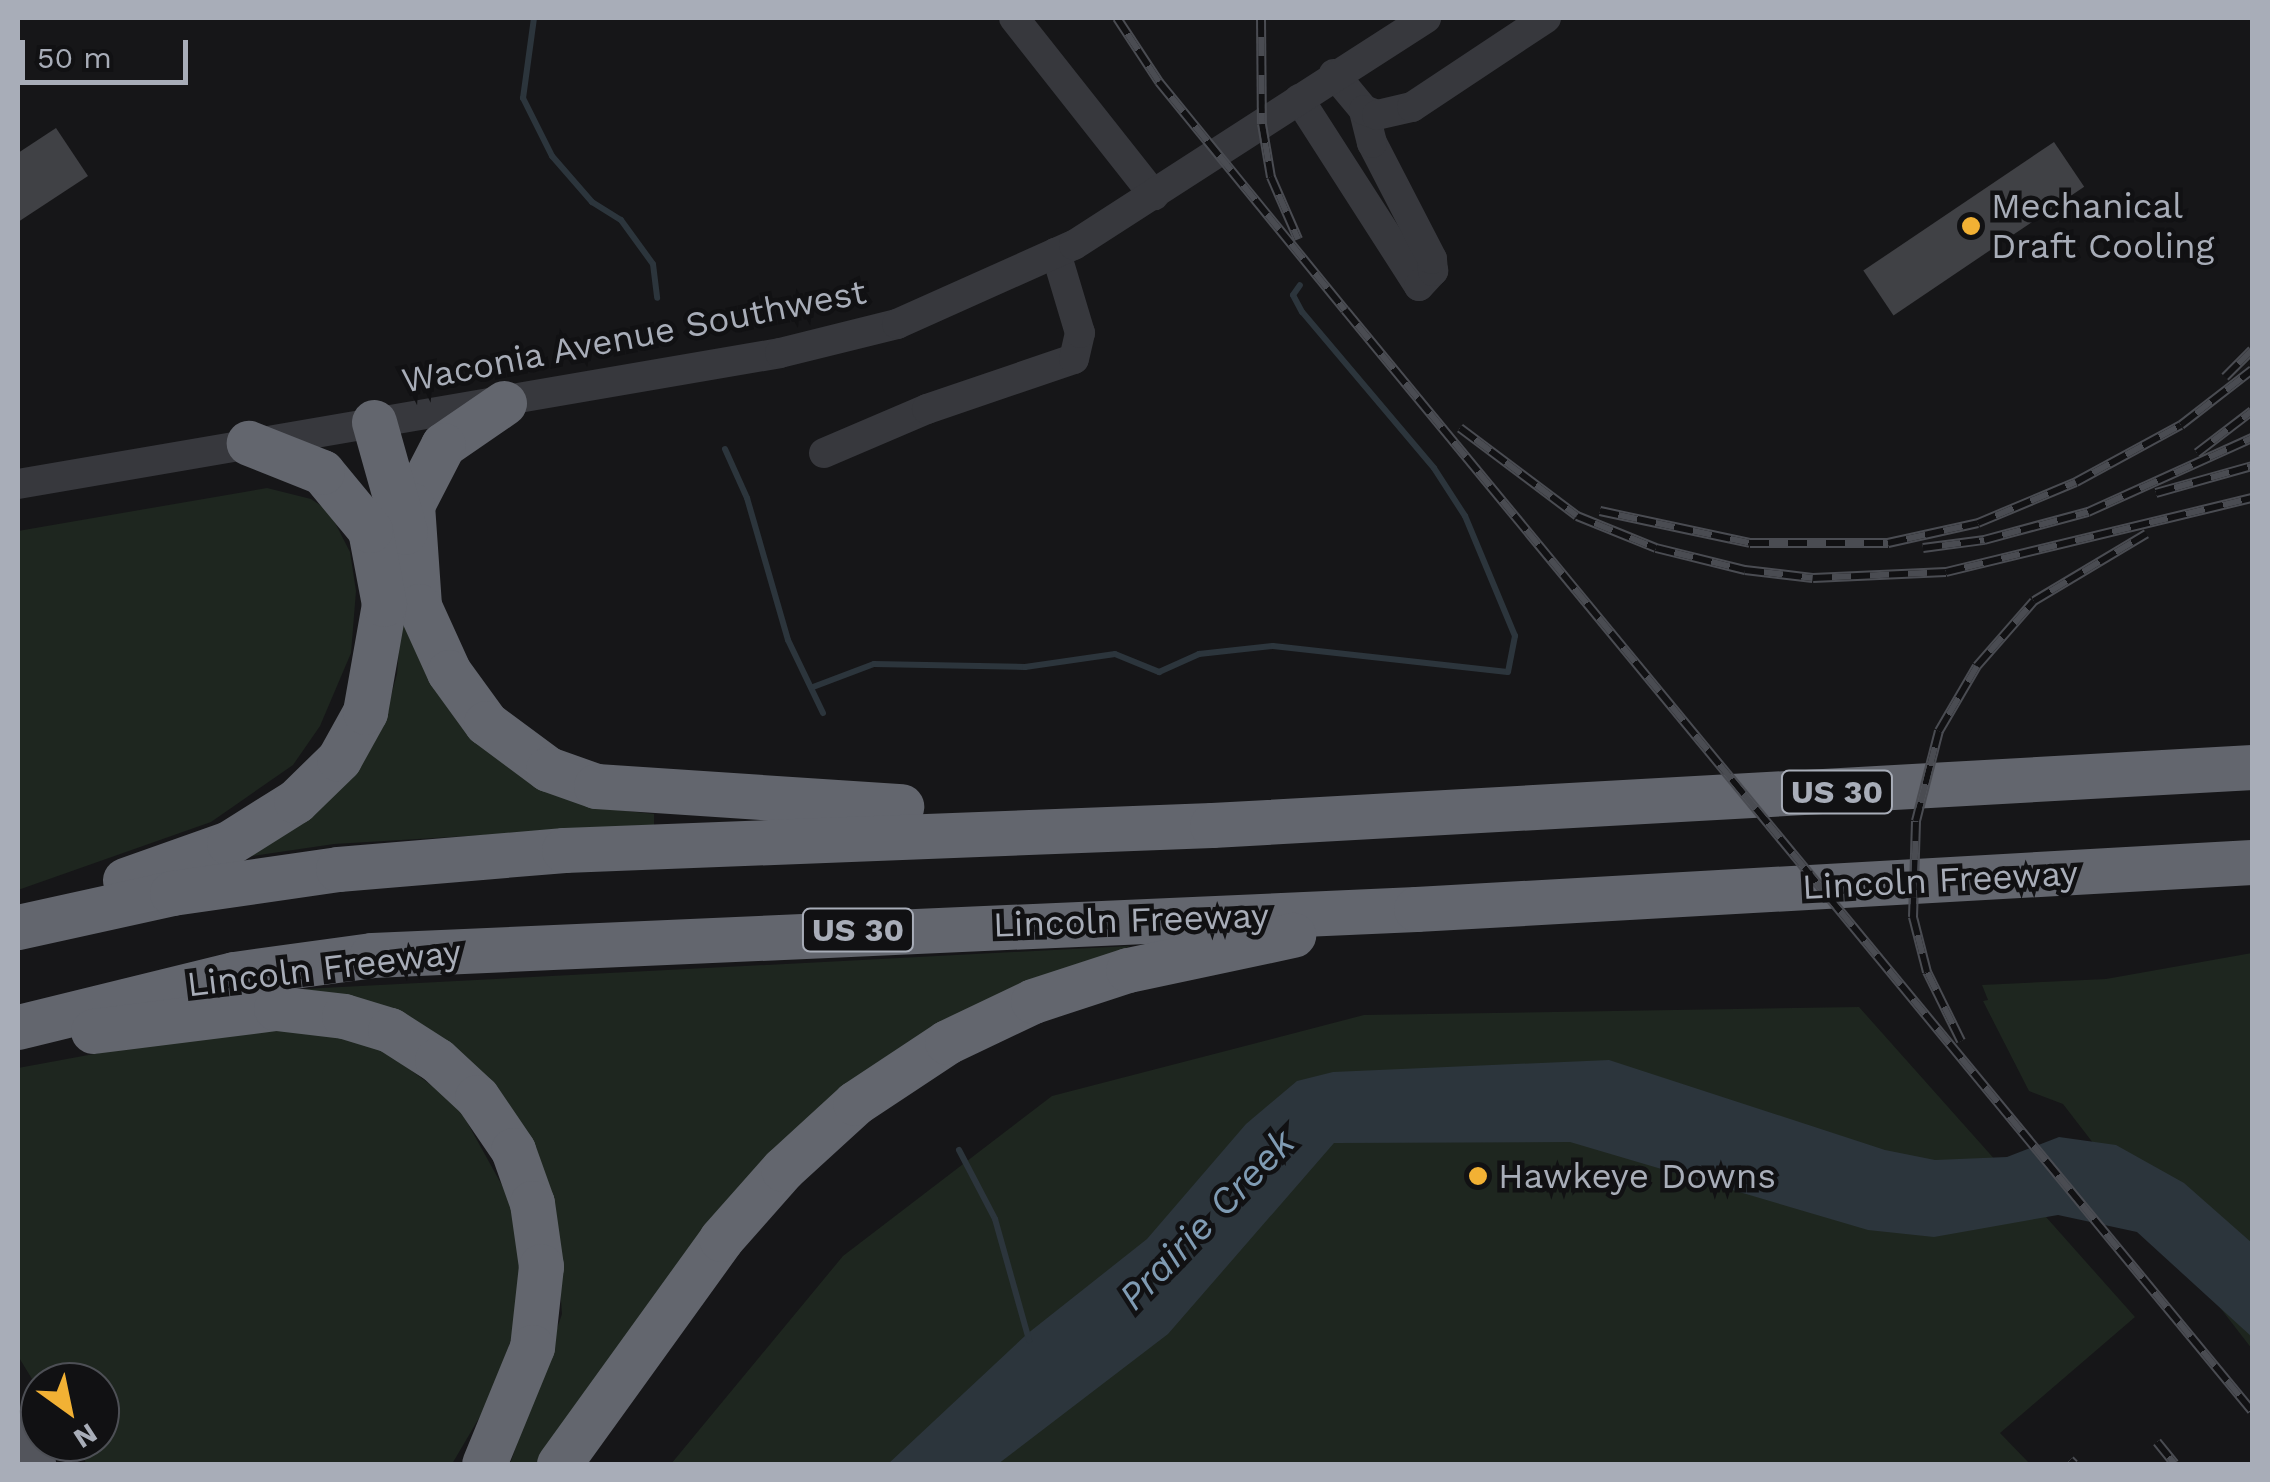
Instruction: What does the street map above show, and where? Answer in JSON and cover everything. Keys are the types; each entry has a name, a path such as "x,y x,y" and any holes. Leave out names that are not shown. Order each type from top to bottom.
{"highway":[{"path":"412,558 412,504 428,462 504,402"},
{"path":"18,919 229,843 296,801 339,759 365,712 379,657 384,604 370,530 362,424"},
{"path":"362,424 412,558 425,622 466,700 524,754 596,786 785,802 1151,811 1212,825"},
{"path":"249,443 322,472 370,530"},
{"name":"US 30","path":"18,927 172,892 338,869 807,837 1212,825 2038,782 2252,767"},
{"name":"Lincoln Freeway","path":"18,1027 234,974 372,954 1416,909 2252,862"},
{"path":"559,1464 721,1238 783,1169 856,1103 947,1042 1033,1001 1128,970 1416,909"},
{"path":"18,1044 276,1008 390,1030 437,1060 477,1097 513,1150 532,1203 541,1266 532,1347 484,1464"}],"main road":[{"path":"18,1433 36,1464"}],"street":[{"path":"1014,18 1154,195"},
{"name":"Waconia Avenue Southwest","path":"18,484 780,353 897,324 1056,253 1154,195 1334,74 1426,18"},
{"path":"1364,110 1377,114 1412,107 1546,18"},
{"path":"1298,99 1419,286 1433,271 1432,259 1372,143 1364,110 1334,74"},
{"path":"824,453 927,409 1074,359 1080,333 1056,253"}],"shaded area":[{"path":"267,488 311,499 329,511 350,552 356,591 351,653 320,726 293,765 211,822 18,890 18,531"},
{"path":"402,610 411,636 609,809 654,814 654,825 334,844 238,858 385,718 397,674"},
{"path":"1130,946 911,1043 539,1464 510,1464 562,1314 558,1261 533,1149 303,989"},
{"path":"2252,953 2252,1349 2063,1104 2029,1091 1983,1001 1988,1000 1982,985 2106,979"},
{"name":"Hawkeye Downs","path":"1859,1007 2135,1317 2000,1433 2030,1464 671,1464 843,1256 1052,1096 1364,1015"},
{"path":"320,1029 379,1047 457,1104 514,1207 522,1274 518,1320 489,1401 452,1464 87,1464 120,1462 120,1362 22,1362 18,1356 18,1068 224,1030"}],"water":[{"name":"Prairie Creek","path":"1609,1060 1885,1150 1935,1160 2007,1157 2059,1137 2116,1145 2184,1183 2252,1243 2252,1337 2137,1232 2058,1215 1934,1237 1868,1230 1570,1142 1334,1143 1168,1334 998,1464 888,1464 1027,1334 1147,1239 1246,1124 1297,1081 1333,1072"}],"building":[{"path":"56,128 88,176 18,222 18,153"},
{"name":"Mechanical Draft Cooling","path":"2054,142 2084,187 1894,315 1863,271"}],"waterway":[{"path":"534,18 523,98 552,156 592,202 621,220 653,264 657,298"},
{"path":"813,687 874,664 1025,667 1115,654 1159,672 1199,654 1273,646 1508,672 1515,636 1465,516 1434,468 1302,312 1293,295 1300,285"},
{"path":"725,449 747,498 788,640 823,713"},
{"path":"959,1150 995,1219 1029,1340"}],"railway":[{"path":"1117,18 1159,82 2252,1411"},
{"path":"1261,18 1262,124 1271,177 1298,239"},
{"path":"2225,377 2252,350"},
{"path":"1600,511 1750,543 1888,543 1978,523 2076,482 2181,425 2252,370"},
{"path":"2197,453 2252,411"},
{"path":"1460,428 1577,516 1656,548 1745,570 1813,578 1946,572 2252,498"},
{"path":"1923,548 1984,540 2088,512 2252,438"},
{"path":"2156,493 2252,466"},
{"path":"1961,1041 1927,972 1913,917 1916,821 1939,731 1977,666 2034,601 2146,534"},
{"path":"2157,1442 2175,1464"},
{"path":"2070,1460 2074,1464"}],"place":[{"name":"Mechanical Draft Cooling","path":"1971,226"},
{"name":"Hawkeye Downs","path":"1478,1176"}]}
